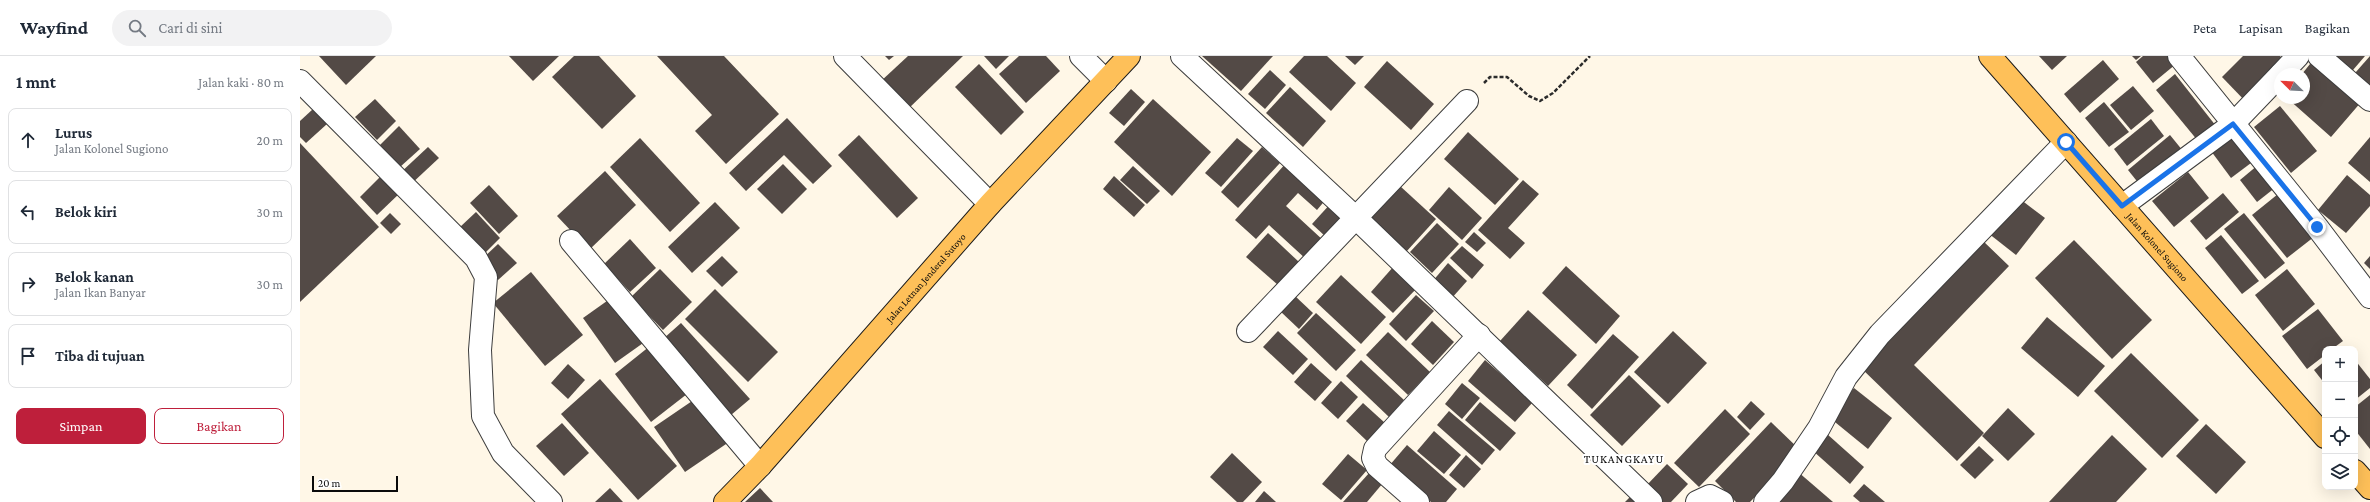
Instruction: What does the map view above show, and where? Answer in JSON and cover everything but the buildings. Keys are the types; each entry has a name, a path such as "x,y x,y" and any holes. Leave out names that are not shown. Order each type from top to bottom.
{"main road":[{"name":"Jalan Letnan Jenderal Sutoyo","path":"725,502 760,466 990,204 1130,56"},
{"name":"Jalan Kolonel Sugiono","path":"1990,56 2322,434"},
{"path":"2358,474 2370,488"}],"street":[{"path":"845,56 990,204"},
{"path":"1082,56 1106,80"},
{"path":"1182,56 1355,217 1651,502"},
{"path":"2179,56 2317,227 2370,297"},
{"path":"2286,68 2298,56"},
{"path":"2318,56 2370,100"},
{"path":"2122,206 2233,124 2274,80"},
{"path":"300,81 476,258 486,277 480,350 483,416 503,453 551,502"},
{"path":"1248,331 1467,100"},
{"path":"1765,502 1783,481 1819,428 1846,377 1880,334 2066,142"},
{"path":"571,241 760,466"},
{"path":"1415,501 1377,466 1373,458 1375,448 1479,335"},
{"path":"1696,502 1710,496 1722,502"}],"path":[{"path":"1467,100 1490,77 1506,77 1529,96 1540,101 1553,93 1590,56"}],"district":[{"name":"TUKANGKAYU","path":"1624,459"}],"route":[{"path":"2066,142 2122,206 2233,124 2317,227"}]}
